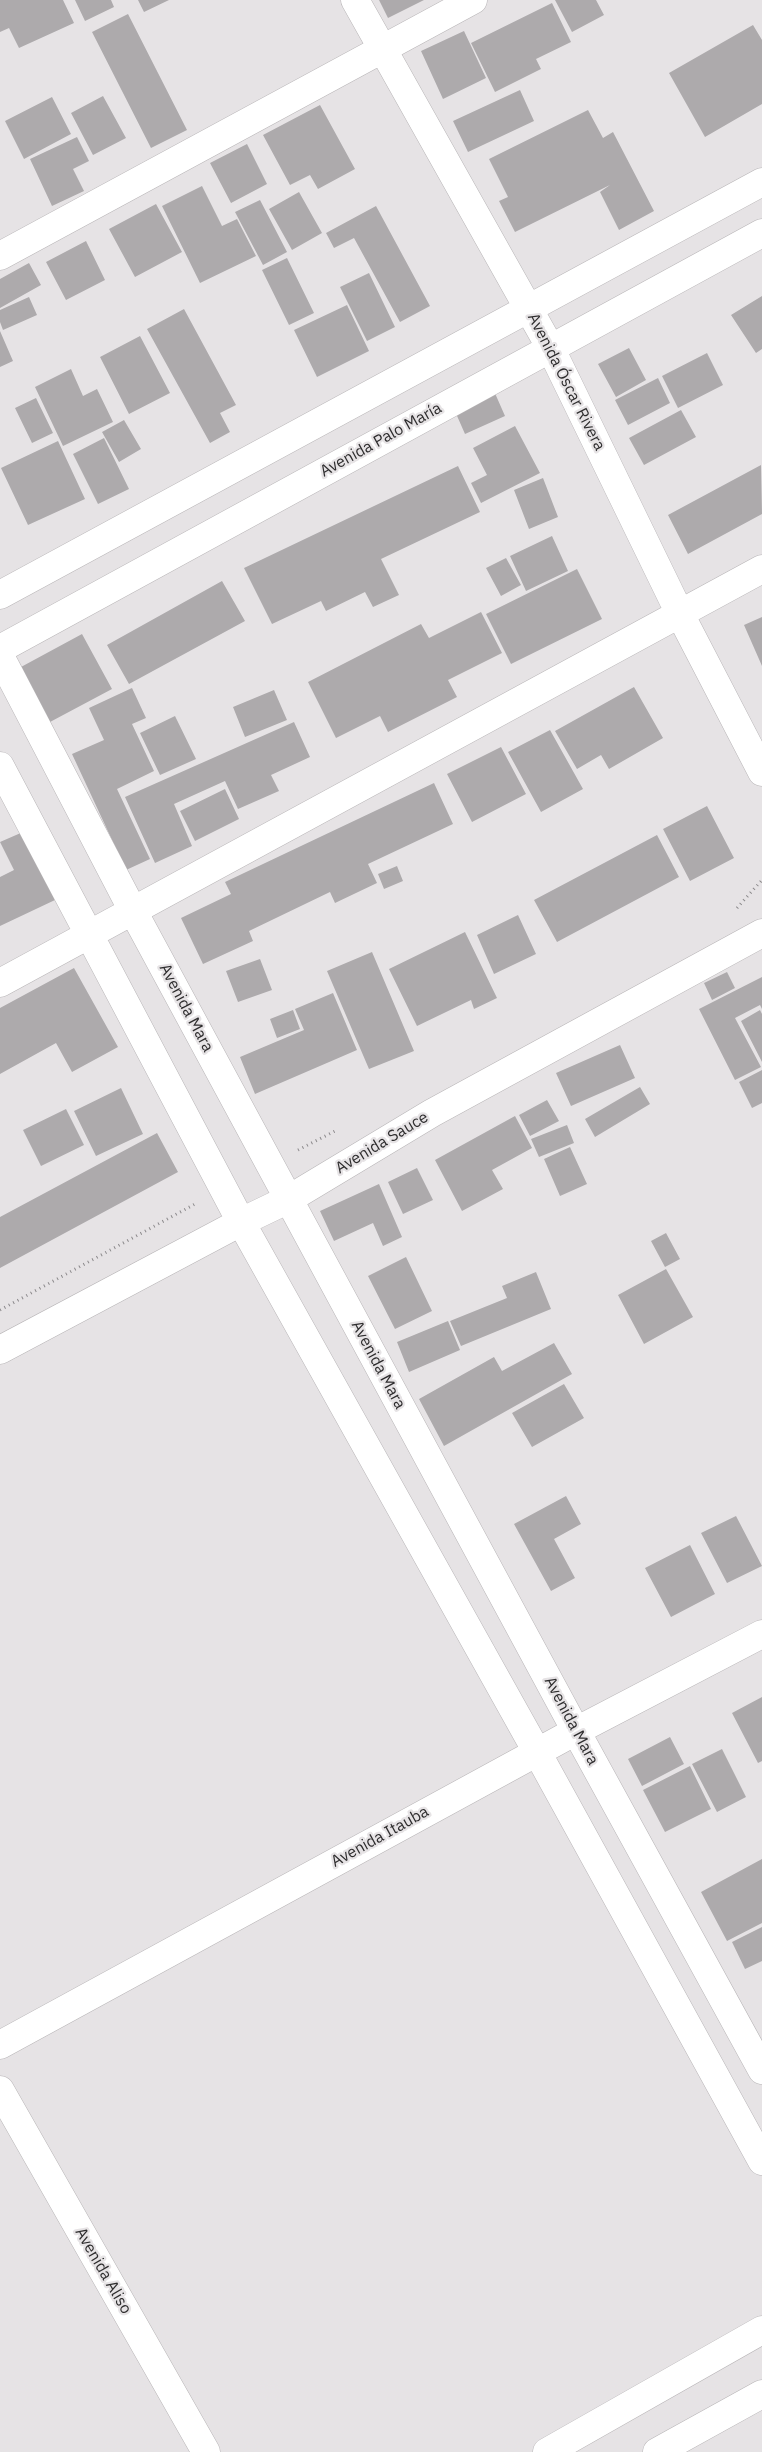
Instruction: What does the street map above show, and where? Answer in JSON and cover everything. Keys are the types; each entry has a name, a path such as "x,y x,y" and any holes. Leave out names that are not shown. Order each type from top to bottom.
{"street":[{"name":"Avenida Óscar Rivera","path":"355,0 550,347 680,614 762,772"},
{"path":"0,256 473,0"},
{"path":"0,595 762,182"},
{"name":"Avenida Palo María","path":"0,649 550,347 762,233"},
{"path":"0,983 762,569"},
{"name":"Avenida Mara","path":"0,656 133,911 576,1731 762,2070"},
{"path":"0,766 241,1222 537,1752 762,2161"},
{"name":"Avenida Sauce","path":"0,1350 241,1222 289,1199 432,1113 762,933"},
{"name":"Avenida Itauba","path":"0,2045 537,1752 762,1634"},
{"name":"Avenida Aliso","path":"0,2090 206,2452"},
{"path":"547,2452 762,2330"},
{"path":"657,2452 762,2394"}],"building":[{"path":"0,0 63,0 74,23 19,48 9,28 0,32"},
{"path":"75,0 111,0 114,7 85,21"},
{"path":"138,0 169,0 144,12"},
{"path":"379,0 424,0 388,18"},
{"path":"555,0 596,0 604,15 572,32"},
{"path":"552,3 571,42 536,59 541,69 495,92 471,43"},
{"path":"128,14 187,130 151,148 92,32"},
{"path":"753,25 762,40 762,104 705,137 669,73"},
{"path":"464,31 486,78 443,99 421,51"},
{"path":"520,90 534,121 468,152 453,121"},
{"path":"103,96 126,138 93,155 71,113"},
{"path":"52,97 71,134 24,159 5,121"},
{"path":"320,105 355,169 318,189 310,175 290,185 263,135"},
{"path":"588,110 603,138 613,132 654,211 619,230 600,192 610,185 515,232 499,201 508,197 489,159"},
{"path":"77,137 89,161 73,169 84,191 52,206 30,159"},
{"path":"247,144 267,184 231,203 210,163"},
{"path":"202,186 222,226 237,219 256,256 200,283 162,206"},
{"path":"299,192 322,233 292,250 269,209"},
{"path":"260,200 287,252 263,265 235,212"},
{"path":"156,204 182,252 135,277 109,229"},
{"path":"376,206 430,306 400,322 354,238 334,248 326,233"},
{"path":"86,241 105,280 66,300 46,262"},
{"path":"287,258 314,313 289,325 262,270"},
{"path":"29,263 41,285 0,308 0,279"},
{"path":"369,273 395,327 367,341 340,287"},
{"path":"762,296 762,349 756,353 731,315"},
{"path":"29,297 37,315 3,330 0,322 0,310"},
{"path":"347,305 369,351 317,377 294,330"},
{"path":"184,309 236,405 220,413 230,432 210,443 147,329"},
{"path":"0,331 13,361 0,367"},
{"path":"140,336 170,393 129,414 100,357"},
{"path":"629,348 646,380 616,397 598,364"},
{"path":"707,353 723,385 678,408 662,376"},
{"path":"71,369 83,396 97,389 113,422 63,446 35,387"},
{"path":"658,378 670,403 628,425 615,400"},
{"path":"494,391 505,416 465,434 454,409"},
{"path":"36,398 53,433 32,443 15,408"},
{"path":"681,410 696,437 644,465 629,438"},
{"path":"124,420 141,449 119,462 102,432"},
{"path":"515,426 540,473 481,503 471,483 487,475 473,448"},
{"path":"104,438 129,489 98,504 73,454"},
{"path":"58,441 85,499 28,525 1,468"},
{"path":"761,465 762,514 688,554 668,515"},
{"path":"458,466 480,512 381,559 399,595 373,607 365,592 326,611 321,601 272,624 244,568"},
{"path":"543,478 558,517 529,529 514,490"},
{"path":"552,536 568,571 526,591 510,556"},
{"path":"506,558 521,585 501,596 486,568"},
{"path":"577,569 602,619 511,664 486,614"},
{"path":"222,581 245,621 129,684 107,645"},
{"path":"481,612 502,653 448,680 457,697 388,732 380,716 336,738 308,682 421,624 429,638"},
{"path":"762,617 762,666 744,625"},
{"path":"82,634 112,689 50,722 21,667"},
{"path":"634,687 663,738 609,769 601,755 577,769 555,731"},
{"path":"132,688 146,718 132,724 154,771 117,789 150,859 126,870 72,754 104,740 89,708"},
{"path":"274,690 287,720 245,737 233,707"},
{"path":"175,716 196,759 160,775 140,733"},
{"path":"294,722 310,757 271,775 279,791 238,809 225,781 174,804 192,846 155,863 125,797"},
{"path":"550,730 583,789 541,812 508,752"},
{"path":"501,747 526,794 472,822 447,774"},
{"path":"434,783 453,824 368,864 377,883 335,903 330,892 249,931 253,941 203,964 181,918 231,894 225,882"},
{"path":"225,789 239,819 195,841 180,811"},
{"path":"707,806 734,858 690,881 663,829"},
{"path":"23,832 55,900 0,926 0,877 14,870 0,842"},
{"path":"657,835 679,877 557,942 534,900"},
{"path":"397,866 403,881 384,889 378,874"},
{"path":"518,915 536,954 494,974 477,935"},
{"path":"465,932 497,998 474,1009 471,1000 417,1026 389,969"},
{"path":"372,952 414,1051 369,1069 327,971"},
{"path":"260,959 272,990 238,1002 226,971"},
{"path":"74,968 118,1047 72,1072 56,1043 0,1074 0,1008"},
{"path":"727,972 735,988 712,1000 704,983"},
{"path":"762,977 762,1009 760,1005 735,1018 761,1067 735,1080 699,1009"},
{"path":"333,993 357,1050 255,1094 240,1057 304,1030 295,1009"},
{"path":"293,1010 300,1029 277,1038 270,1019"},
{"path":"760,1010 762,1014 762,1062 741,1021"},
{"path":"620,1045 635,1078 571,1106 556,1073"},
{"path":"762,1070 762,1103 752,1108 739,1082"},
{"path":"640,1087 650,1104 595,1137 585,1119"},
{"path":"121,1088 143,1134 96,1156 74,1111"},
{"path":"547,1100 559,1121 530,1136 519,1115"},
{"path":"66,1109 84,1145 41,1166 23,1130"},
{"path":"515,1116 532,1148 492,1170 503,1189 462,1211 435,1160"},
{"path":"567,1125 574,1143 539,1157 531,1139"},
{"path":"157,1133 178,1172 0,1268 0,1217"},
{"path":"570,1147 587,1184 560,1196 544,1159"},
{"path":"417,1168 433,1200 403,1214 388,1182"},
{"path":"379,1184 402,1237 383,1246 373,1223 334,1241 320,1211"},
{"path":"666,1233 680,1259 665,1267 651,1241"},
{"path":"406,1257 432,1311 395,1329 368,1276"},
{"path":"666,1269 693,1317 644,1344 618,1295"},
{"path":"536,1272 551,1309 461,1346 450,1321 507,1298 502,1286"},
{"path":"448,1321 460,1350 409,1372 397,1342"},
{"path":"554,1343 572,1374 444,1446 419,1399 494,1357 502,1371"},
{"path":"564,1384 584,1418 532,1447 512,1413"},
{"path":"566,1496 581,1524 554,1539 575,1578 551,1591 514,1524"},
{"path":"736,1516 762,1566 727,1583 701,1533"},
{"path":"690,1545 715,1594 671,1617 645,1568"},
{"path":"762,1697 762,1761 758,1763 732,1713"},
{"path":"670,1737 684,1764 642,1786 628,1759"},
{"path":"722,1749 746,1797 717,1812 692,1764"},
{"path":"690,1766 711,1809 665,1832 643,1790"},
{"path":"762,1859 762,1923 727,1941 701,1892"},
{"path":"762,1927 762,1961 745,1969 732,1942"}]}
